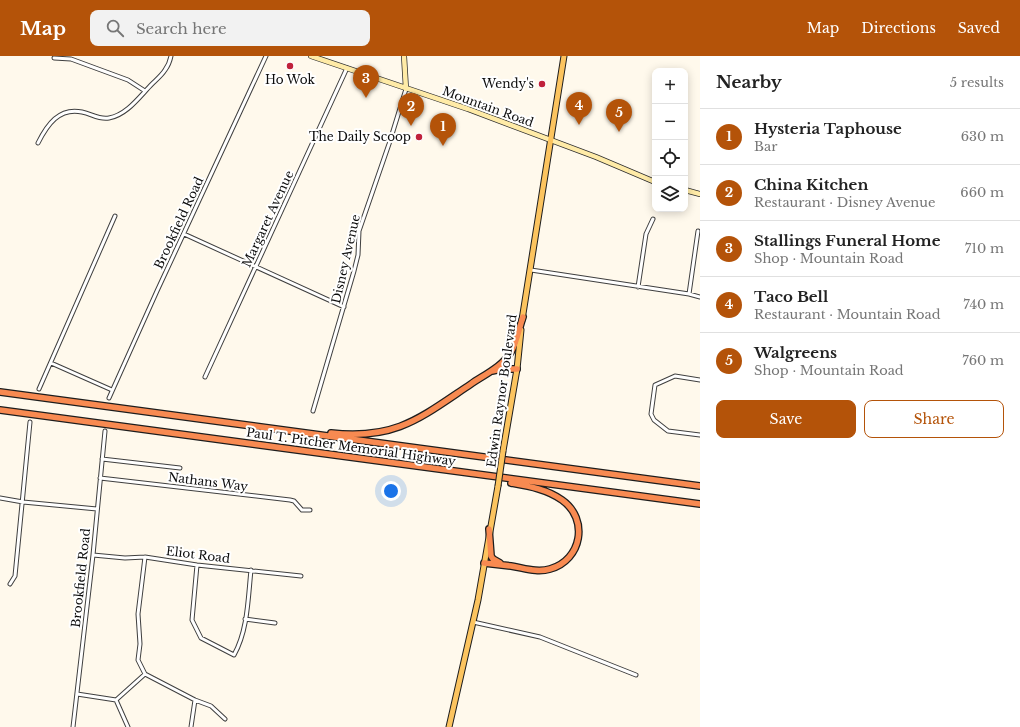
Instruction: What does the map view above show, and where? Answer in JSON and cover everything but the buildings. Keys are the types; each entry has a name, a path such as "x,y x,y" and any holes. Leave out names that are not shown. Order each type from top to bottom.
{"highway":[{"path":"199,419 333,434 363,435 410,423 424,416 488,372 507,357 515,343 523,317"},
{"path":"488,372 501,369 517,369"},
{"name":"Paul T. Pitcher Memorial Highway","path":"0,392 700,486"},
{"name":"Paul T. Pitcher Memorial Highway","path":"0,410 700,504"},
{"path":"471,474 537,488 556,495 569,506 578,520 578,537 576,545 569,557 558,566 537,571 484,563"},
{"path":"490,529 490,556 497,562 510,566"}],"main road":[{"name":"Mountain Road","path":"311,56 468,109 652,181"},
{"path":"404,56 406,88"},
{"name":"Edwin Raynor Boulevard","path":"448,727 473,622 498,486 564,56"},
{"path":"688,191 700,194"}],"street":[{"path":"38,143 46,127 51,121 63,114 69,112 82,112 98,118 115,117 130,107 164,71 171,56"},
{"name":"Brookfield Road","path":"109,398 266,56"},
{"path":"54,58 71,59 128,80 145,91"},
{"name":"Margaret Avenue","path":"205,377 347,68"},
{"name":"Disney Avenue","path":"313,411 358,255 359,231 389,144 406,88"},
{"path":"39,388 115,216"},
{"path":"638,286 646,234 653,218"},
{"path":"689,294 698,231"},
{"path":"184,234 344,307"},
{"path":"531,270 689,294 700,297"},
{"path":"51,363 112,390"},
{"path":"700,380 675,376 655,385 651,414 654,420 665,429 700,435"},
{"path":"10,584 15,576 30,422"},
{"name":"Brookfield Road","path":"73,727 93,555 104,431"},
{"path":"102,459 180,468"},
{"name":"Nathans Way","path":"100,478 290,500 294,501 302,510 310,510"},
{"path":"0,498 23,502 97,509"},
{"name":"Eliot Road","path":"93,555 125,558 145,557 197,565 302,576"},
{"path":"145,557 138,614 140,644 138,660 144,674 195,700 211,706 226,719"},
{"path":"197,565 192,620 202,638 234,655 241,643 246,619 251,570"},
{"path":"246,619 275,623"},
{"path":"473,622 540,637 636,675"},
{"path":"116,700 144,674"},
{"path":"77,694 116,700"},
{"path":"116,700 128,727"},
{"path":"191,727 195,700"}],"place":[{"name":"Ho Wok","path":"290,66"},
{"name":"Wendy's","path":"542,84"},
{"name":"Stallings Funeral Home","path":"366,98"},
{"name":"Taco Bell","path":"579,125"},
{"name":"China Kitchen","path":"411,126"},
{"name":"Walgreens","path":"619,132"},
{"name":"The Daily Scoop","path":"419,137"},
{"name":"Hysteria Taphouse","path":"443,146"}]}
